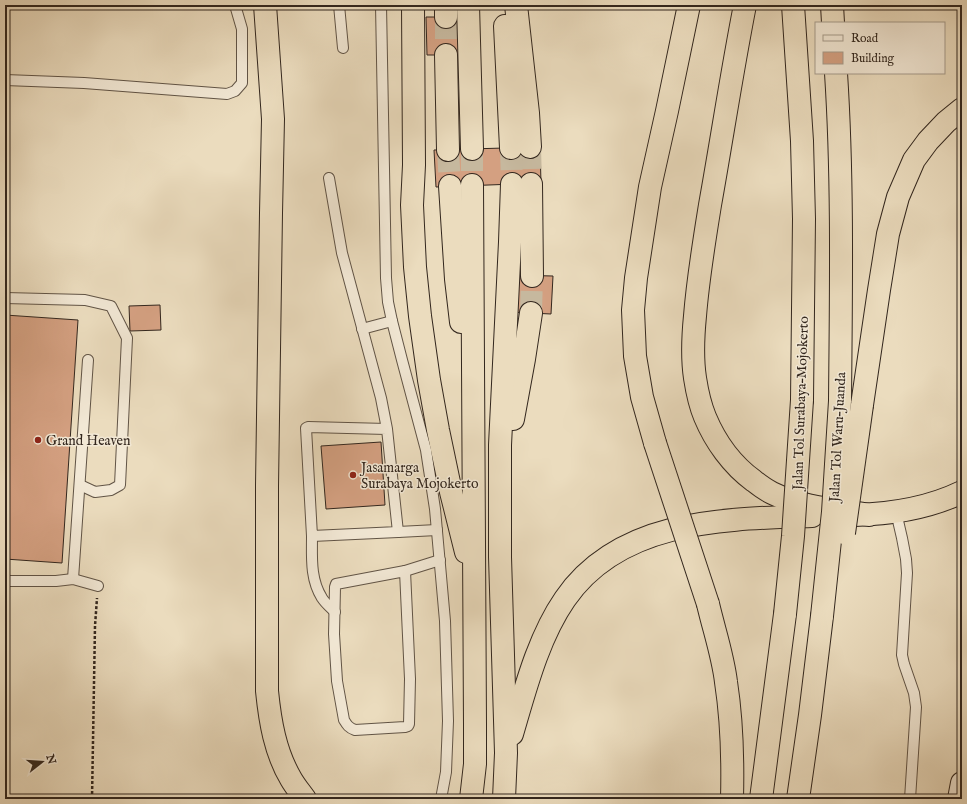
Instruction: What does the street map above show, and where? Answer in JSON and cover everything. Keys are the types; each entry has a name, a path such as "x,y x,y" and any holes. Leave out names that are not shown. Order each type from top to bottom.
{"highway":[{"path":"265,5 273,119 267,486 267,691 269,714 274,738 290,778 305,799"},
{"path":"413,5 414,165 412,205 417,288 429,380 438,430 451,492 474,586"},
{"path":"468,5 472,149"},
{"path":"504,5 520,148 525,84 516,5"},
{"path":"689,5 650,187 636,278 633,310 635,356 642,397 655,443 708,604 721,653 730,712 732,799"},
{"path":"745,5 696,293 693,330 693,356 699,397 704,416 725,452 739,468 753,480 772,492 789,500 818,507 869,515"},
{"name":"Jalan Tol Surabaya–Mojokerto","path":"761,799 785,614 793,536 802,400 804,219 802,141 793,5"},
{"path":"832,5 833,22"},
{"path":"446,55 448,150"},
{"name":"Jalan Tol Waru–Juanda","path":"798,799 825,593 833,512 840,401 840,181 836,74"},
{"path":"825,593 839,556 846,525 879,290 887,241 898,197 914,160 928,141 946,122 962,109"},
{"path":"504,799 506,753 500,557 500,445 510,242 521,184 532,276"},
{"path":"470,799 475,764 472,185"},
{"path":"450,186 456,280 474,409"},
{"path":"500,508 508,442 531,313"},
{"path":"506,753 527,681 542,642 564,600 577,583 607,557 622,548 642,539 700,523 749,518 869,515 896,512 947,500 962,492"}],"street":[{"path":"959,799 962,783"}],"lane":[{"path":"5,80 84,83 227,94 235,91 242,83 242,29 235,5"},
{"path":"339,5 343,48"},
{"path":"381,5 386,278 388,302 426,450 435,510 445,621 448,721 446,772 442,799"},
{"path":"329,178 342,253 387,429 398,532"},
{"path":"5,298 85,300 111,306 127,338 120,485 111,490 95,492 80,485"},
{"path":"362,329 392,321"},
{"path":"73,579 88,360"},
{"path":"335,612 322,598 316,586 313,571 306,428 387,429"},
{"path":"896,512 907,573 902,656 914,693 916,707 910,799"},
{"path":"312,536 437,530"},
{"path":"405,570 410,679 409,724 408,726 355,730 347,725 344,720 337,681 334,634 336,584 405,570 440,560"},
{"path":"5,581 56,581 73,579 98,586"}],"path":[{"path":"92,799 94,626 98,586"}],"building":[{"path":"426,17 465,17 465,55 427,55"},
{"path":"540,147 541,183 436,187 434,150"},
{"path":"511,275 553,276 551,314 510,312"},
{"path":"160,305 161,330 130,331 129,306"},
{"name":"Grand Heaven","path":"5,315 78,320 62,563 5,559"},
{"name":"Jasamarga Surabaya Mojokerto","path":"381,442 385,505 326,509 321,446"}],"tunnel":[{"path":"446,17 446,55"},
{"path":"530,147 531,184"},
{"path":"511,148 512,184"},
{"path":"472,149 472,185"},
{"path":"448,150 450,186"},
{"path":"531,313 532,276"}],"place":[{"name":"Grand Heaven","path":"38,440"},
{"name":"Jasamarga Surabaya Mojokerto","path":"353,475"}]}
